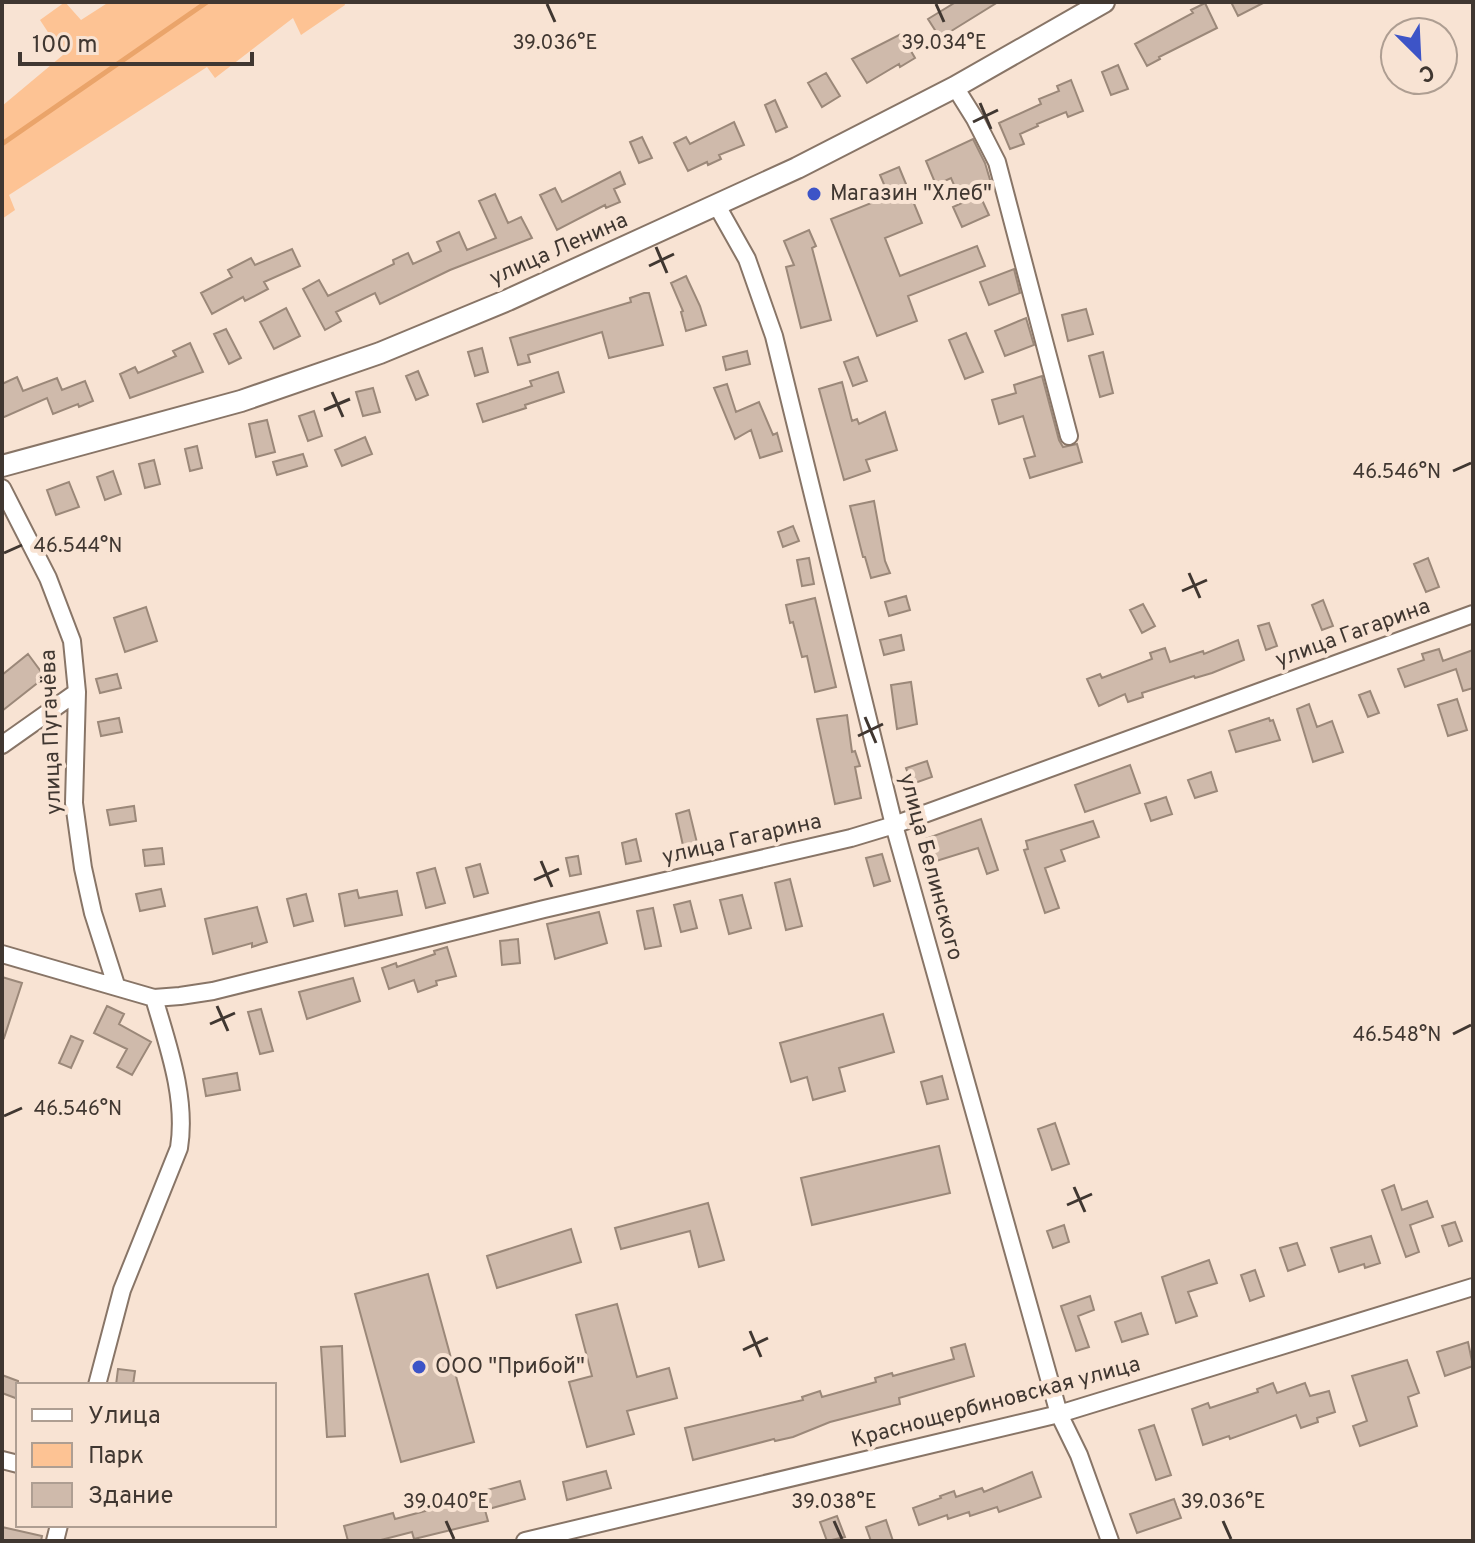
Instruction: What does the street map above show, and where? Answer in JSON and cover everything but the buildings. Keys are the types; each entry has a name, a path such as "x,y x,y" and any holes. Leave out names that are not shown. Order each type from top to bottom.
{"main road":[{"name":"улица Ленина","path":"2,466 241,401 380,353 508,300 797,168 955,87 1104,2"}],"street":[{"path":"955,87 997,162 1069,436"},
{"name":"улица Белинского","path":"716,204 747,259 774,336 894,825 1059,1414 1079,1455 1110,1541"},
{"name":"улица Пугачёва","path":"2,488 48,578 72,641 77,692 74,803 93,913 116,985"},
{"name":"улица Гагарина","path":"2,954 154,998 213,991 851,838 1473,614"},
{"path":"2,745 77,692"},
{"path":"98,1383 122,1290 179,1148 181,1130 177,1085 154,998"},
{"name":"Краснощербиновская улица","path":"525,1541 1059,1414 1473,1287"}],"green space":[{"path":"65,2 81,20 109,2 344,2 345,5 301,35 293,18 215,78 207,67 9,195 15,210 2,219 2,106 63,55 40,20"}],"waterway":[{"path":"2,144 207,2"}],"place":[{"name":"Магазин \"Хлеб\"","path":"814,194"},
{"name":"ООО \"Прибой\"","path":"419,1367"}]}
